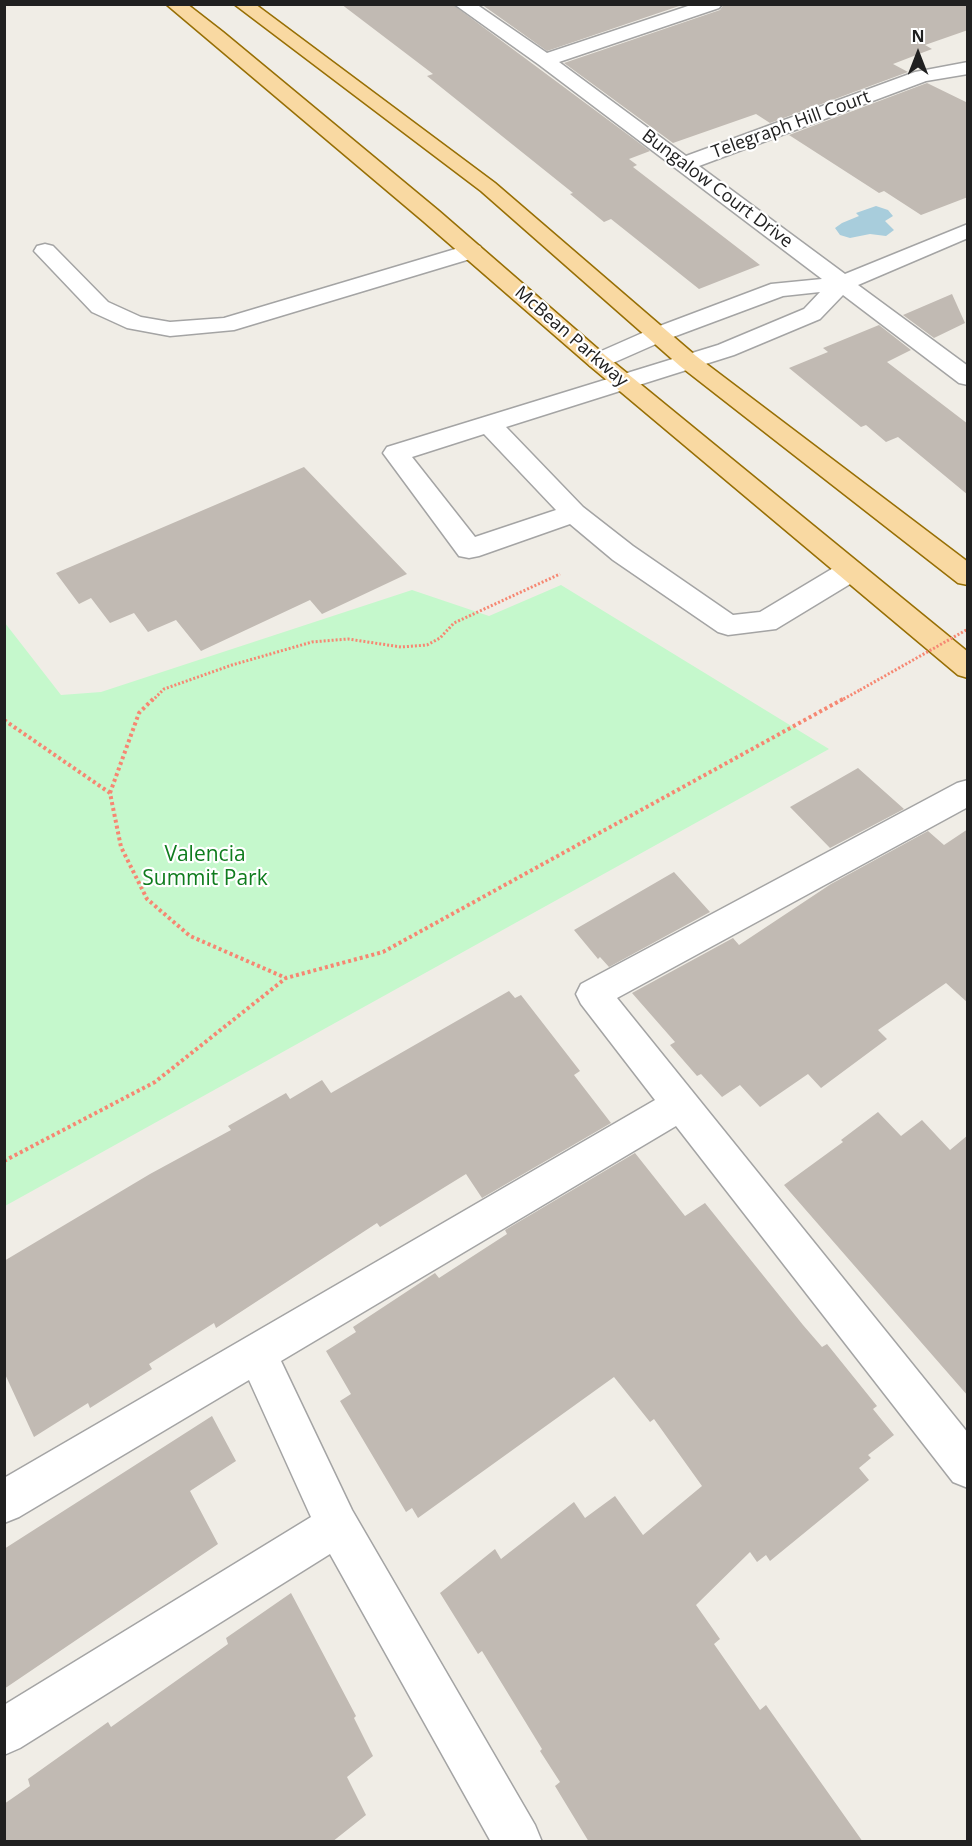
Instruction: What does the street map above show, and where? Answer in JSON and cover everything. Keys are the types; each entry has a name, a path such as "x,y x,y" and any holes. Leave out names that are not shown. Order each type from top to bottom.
{"main road":[{"name":"McBean Parkway","path":"175,4 472,251 623,382 968,668"},
{"path":"243,4 488,187 688,361 968,576"}],"street":[{"name":"Bungalow Court Drive","path":"463,4 545,60 968,378"},
{"path":"545,60 713,4"},
{"name":"Telegraph Hill Court","path":"685,165 922,76 968,69"},
{"path":"598,361 657,335 779,289 841,284 968,230"},
{"path":"45,251 100,307 135,323 170,330 226,325 472,251"},
{"path":"574,513 469,549 396,453 726,350 812,314 841,284"},
{"path":"488,423 574,513 623,554 728,625 766,622 850,571"},
{"path":"968,792 593,994 968,1467"},
{"path":"4,1502 680,1104"},
{"path":"257,1353 337,1525 518,1842"},
{"path":"4,1732 337,1525"}],"path":[{"path":"286,978 190,936 147,899 121,847 110,793 139,713 165,689 232,665 312,642 348,639 401,647 427,645 440,638 454,623 560,574"},
{"path":"4,1161 155,1082 286,978 383,952 968,629"},
{"path":"4,720 110,793"}],"green space":[{"name":"Valencia Summit Park","path":"561,585 829,749 5,1206 5,623 61,695 101,692 412,590 489,616"}],"water":[{"path":"876,206 888,210 893,216 885,221 894,230 886,236 870,234 850,238 840,235 835,228 859,216 856,213"}],"building":[{"path":"341,4 452,4 650,151 629,159 637,165 633,167 760,265 699,289 611,219 604,222 570,194 573,193 427,76 433,74"},
{"path":"481,4 685,4 547,51"},
{"path":"724,4 968,4 968,30 925,45 932,49 893,64 908,72 770,123 756,114 673,143 564,63 720,10"},
{"path":"927,83 968,103 968,197 921,215 884,191 879,193 789,135"},
{"path":"952,294 965,323 934,338 903,315"},
{"path":"879,325 911,350 887,362 968,424 968,495 898,437 886,442 866,425 861,427 789,368 828,352 823,348"},
{"path":"304,467 407,574 322,614 310,600 201,651 176,620 148,632 134,613 110,623 91,598 79,604 56,573"},
{"path":"858,768 904,809 830,848 790,807"},
{"path":"968,829 968,1003 946,983 878,1030 887,1039 821,1088 808,1074 760,1107 740,1085 722,1097 701,1074 697,1076 670,1045 675,1042 632,993 733,938 739,945 831,884 928,831 944,845"},
{"path":"674,872 710,912 609,967 600,957 598,959 574,930"},
{"path":"509,991 515,998 521,995 580,1071 574,1075 611,1123 482,1198 466,1174 380,1227 377,1223 216,1328 214,1323 149,1364 152,1369 90,1408 88,1403 34,1437 4,1372 4,1261 150,1174 231,1130 228,1126 286,1093 290,1099 322,1080 331,1093"},
{"path":"878,1112 901,1136 922,1120 950,1150 968,1135 968,1396 784,1185 843,1142 841,1140"},
{"path":"635,1153 685,1216 705,1203 822,1347 827,1344 877,1406 873,1409 894,1435 868,1455 871,1458 859,1468 869,1480 770,1561 766,1555 757,1562 750,1552 696,1605 720,1639 714,1644 760,1710 766,1705 863,1842 589,1842 555,1786 560,1782 540,1751 542,1749 482,1651 478,1654 440,1593 495,1549 501,1559 574,1502 585,1518 615,1496 643,1535 702,1486 654,1419 650,1422 614,1377 418,1518 412,1508 406,1512 340,1401 351,1394 326,1351 356,1332 353,1327 435,1273 439,1278 507,1234 505,1230"},
{"path":"212,1416 236,1461 190,1491 218,1544 4,1689 4,1549"},
{"path":"291,1593 356,1716 354,1718 373,1756 347,1777 366,1815 332,1842 4,1842 4,1804 30,1786 28,1779 108,1722 111,1727 228,1644 226,1638"}]}
